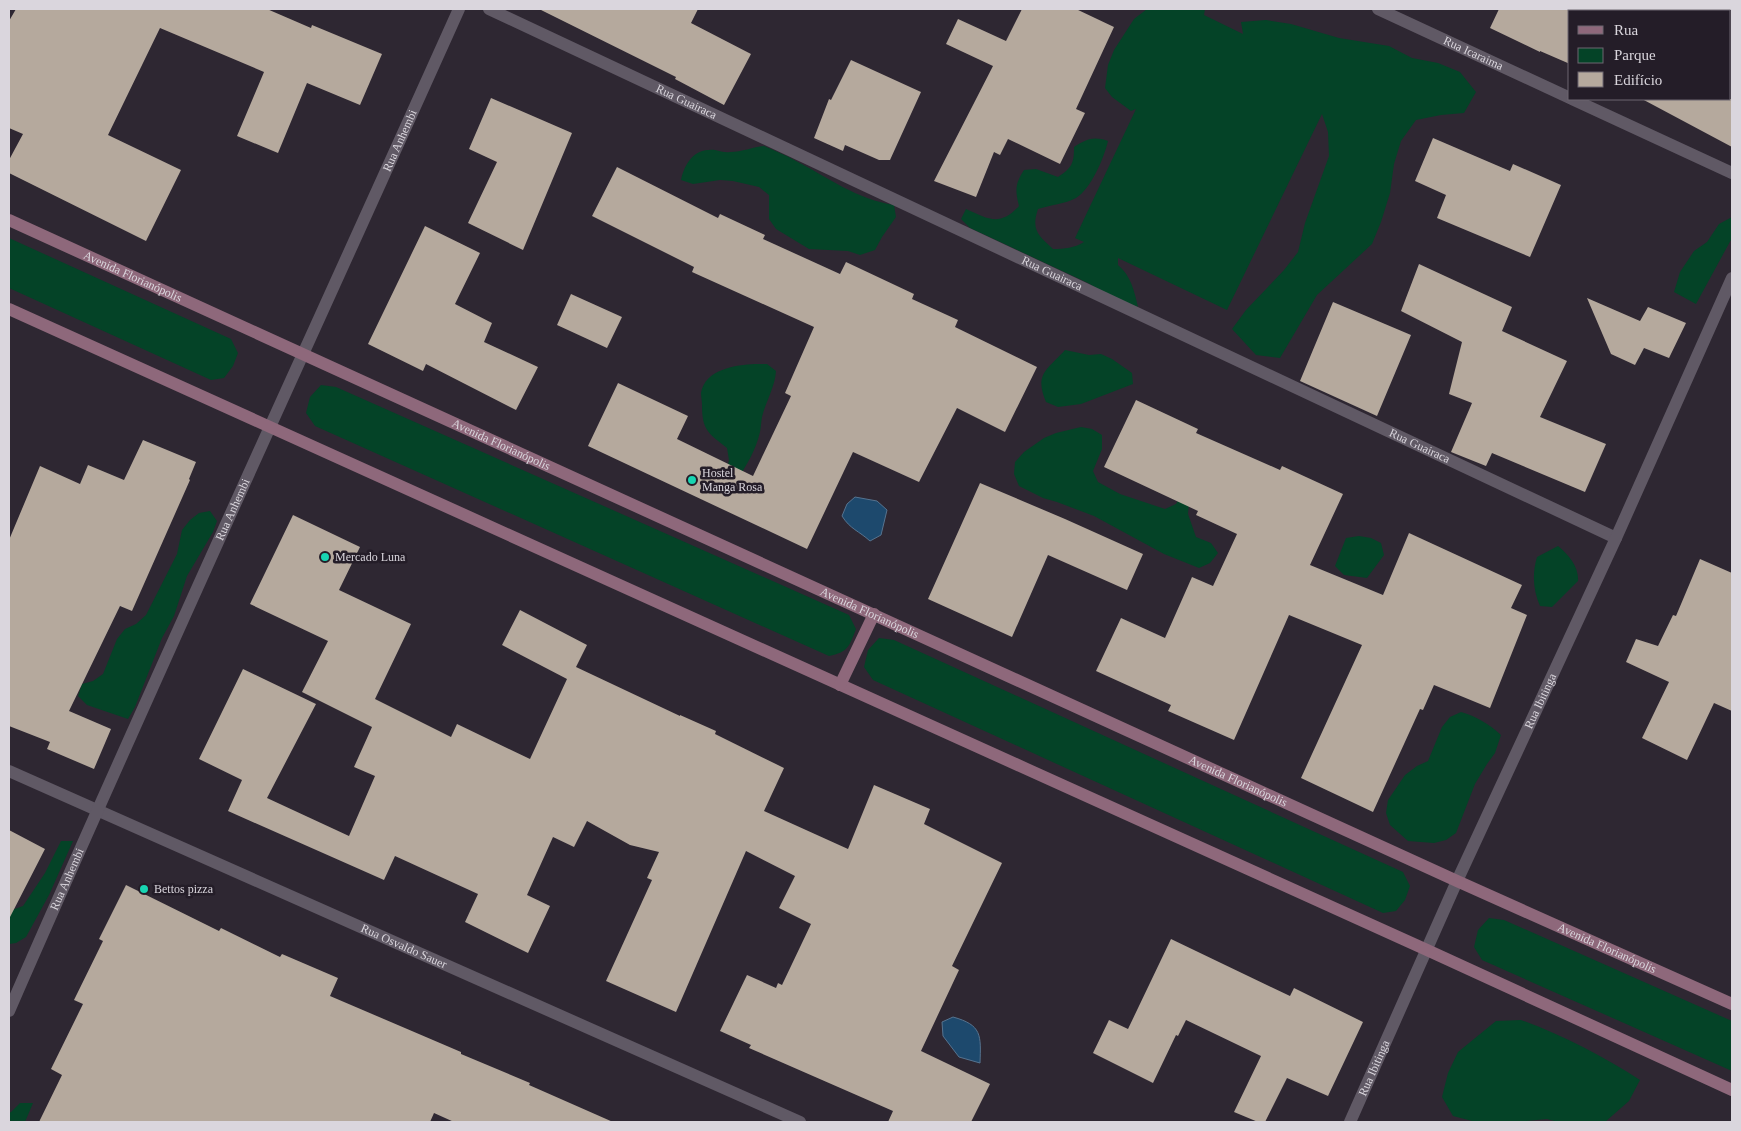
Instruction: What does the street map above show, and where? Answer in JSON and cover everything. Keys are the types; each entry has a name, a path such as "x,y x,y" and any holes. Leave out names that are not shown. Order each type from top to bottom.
{"street":[{"name":"Rua Anhembi","path":"9,1011 96,811 459,9"},
{"name":"Rua Guairaca","path":"489,9 1616,538"},
{"name":"Rua Icaraima","path":"1378,9 1568,97"},
{"name":"Rua Icaraima","path":"1575,100 1732,173"},
{"name":"Avenida Florianópolis","path":"9,220 1457,881 1732,1004"},
{"name":"Rua Ibitinga","path":"1350,1122 1457,881 1616,538 1732,278"},
{"path":"9,309 1427,950 1732,1090"},
{"path":"840,685 874,614"},
{"name":"Rua Osvaldo Sauer","path":"9,771 800,1122"}],"green space":[{"path":"1147,9 1205,9 1204,15 1243,34 1241,22 1266,20 1291,24 1339,38 1389,46 1412,58 1438,63 1460,72 1476,92 1464,113 1416,120 1401,141 1394,164 1390,193 1372,244 1317,295 1280,358 1256,355 1232,329 1246,310 1284,270 1298,252 1305,223 1329,156 1328,132 1322,114 1227,310 1118,258 1118,265 1126,274 1131,284 1138,307 1109,296 1088,283 970,228 961,219 966,209 987,218 1000,219 1006,217 1019,206 1017,187 1024,170 1036,169 1058,177 1071,165 1074,147 1090,139 1103,139 1108,141 1100,164 1082,194 1072,200 1038,209 1036,216 1037,232 1053,249 1069,248 1084,242 1075,238 1136,109 1131,111 1112,97 1105,88 1108,65 1114,50 1134,19"},
{"path":"764,146 855,193 894,205 896,217 875,250 860,255 848,251 809,249 776,229 769,219 769,195 759,187 733,181 720,180 693,184 681,180 688,162 702,151 734,152"},
{"path":"1732,217 1732,238 1696,304 1674,292 1680,272 1694,251 1707,242 1719,224"},
{"path":"9,238 231,339 238,353 233,366 224,378 211,380 9,288"},
{"path":"1065,350 1089,355 1101,354 1112,359 1132,373 1133,384 1081,404 1058,407 1046,402 1041,385 1044,373"},
{"path":"755,364 767,364 776,371 762,417 756,445 738,479 726,474 729,460 727,448 705,426 701,393 708,378 722,370"},
{"path":"321,385 336,387 849,615 856,629 851,640 847,648 840,653 829,656 315,426 306,413 310,397"},
{"path":"1081,427 1092,429 1102,435 1102,449 1093,471 1098,482 1120,494 1165,509 1176,504 1182,494 1189,503 1188,514 1196,537 1211,543 1218,553 1210,563 1199,568 1164,554 1094,516 1043,498 1019,486 1014,474 1015,462 1024,452 1044,438"},
{"path":"210,511 217,521 213,532 187,576 174,616 162,638 135,707 128,719 87,705 78,696 82,684 93,681 103,674 117,639 125,629 136,624 146,615 177,554 182,530 199,513"},
{"path":"1359,536 1371,538 1381,543 1384,555 1367,578 1344,575 1335,566 1346,538"},
{"path":"1558,546 1572,562 1577,571 1578,581 1552,607 1540,606 1534,582 1537,557"},
{"path":"879,638 894,640 1403,872 1410,886 1405,900 1396,911 1383,913 873,680 864,667 868,650"},
{"path":"1461,712 1482,721 1501,735 1495,753 1475,784 1456,833 1446,840 1434,843 1408,841 1390,825 1386,813 1388,800 1405,775 1428,761 1442,727 1450,717"},
{"path":"61,841 73,841 49,895 26,937 16,943 9,944 9,911 23,906 45,873"},
{"path":"1489,918 1504,920 1732,1021 1732,1071 1482,960 1474,947 1478,930"},
{"path":"1521,1020 1552,1032 1582,1047 1640,1080 1629,1101 1605,1122 1558,1122 1547,1119 1515,1122 1476,1122 1453,1116 1442,1097 1448,1073 1458,1052 1496,1021"},
{"path":"20,1103 33,1103 25,1122 9,1122 9,1113"}],"water":[{"path":"855,497 877,501 887,510 881,535 870,541 851,527 842,516 847,504"},
{"path":"953,1017 970,1024 978,1032 980,1038 980,1063 959,1057 943,1036 942,1022"}],"building":[{"path":"16,9 267,9 311,28 312,25 382,54 360,105 307,83 278,153 237,136 264,72 160,28 108,135 181,170 146,241 9,173 9,160 23,134 9,128 9,21"},
{"path":"539,9 698,9 691,23 751,54 724,105 675,79 676,77"},
{"path":"1022,9 1076,9 1114,27 1076,109 1085,113 1060,164 1008,139 1000,155 994,152 976,197 934,181 993,66 946,44 958,19 1006,41"},
{"path":"1499,9 1570,9 1568,10 1568,63 1540,52 1490,28"},
{"path":"851,60 921,92 890,160 879,160 845,145 843,151 814,138 829,99 831,100"},
{"path":"491,98 572,133 523,250 468,223 497,162 469,149"},
{"path":"1732,99 1732,147 1644,100"},
{"path":"1433,138 1510,171 1513,164 1561,185 1530,257 1437,218 1446,195 1415,181"},
{"path":"617,167 718,218 720,214 765,235 763,239 840,274 846,262 914,294 912,299 958,320 955,327 1037,367 1005,432 957,408 919,482 853,452 807,549 588,446 618,383 688,416 677,439 753,476 791,396 785,393 814,327 692,272 694,267 592,216"},
{"path":"425,226 480,253 455,304 492,323 484,342 538,367 516,410 426,364 423,371 368,344"},
{"path":"1419,264 1512,307 1502,331 1567,361 1540,417 1606,444 1585,492 1492,453 1486,466 1451,452 1472,403 1449,394 1462,342 1401,311"},
{"path":"571,294 622,317 607,348 557,325"},
{"path":"1587,298 1640,321 1648,307 1686,323 1669,358 1644,348 1635,365 1611,354"},
{"path":"1333,302 1411,335 1377,416 1300,381"},
{"path":"1136,400 1198,429 1196,433 1280,470 1282,466 1343,494 1310,565 1383,595 1409,533 1522,585 1511,608 1527,615 1490,708 1434,685 1423,710 1420,709 1373,812 1301,778 1362,645 1289,615 1234,740 1168,711 1171,705 1096,671 1121,618 1165,638 1192,577 1213,586 1237,534 1196,515 1198,511 1104,467"},
{"path":"143,440 196,462 190,480 132,611 120,606 69,711 111,729 94,769 47,749 50,742 9,726 9,540 40,466 80,484 88,465 124,480"},
{"path":"980,483 1143,554 1127,590 1048,555 1012,637 928,599"},
{"path":"293,515 360,547 339,590 411,624 375,699 451,737 457,724 530,759 567,679 502,645 520,610 587,645 576,667 716,731 715,734 784,768 764,811 848,849 874,785 930,809 924,824 1002,863 952,966 959,970 921,1051 990,1084 971,1122 888,1122 893,1111 749,1048 751,1045 720,1031 747,975 776,988 778,983 782,985 811,924 779,908 795,876 746,851 676,1012 606,981 652,880 647,878 659,852 630,845 587,821 574,847 553,837 527,895 550,906 528,953 465,922 478,894 395,856 384,880 228,811 242,780 199,759 243,669 316,704 267,798 349,836 375,776 354,767 372,727 302,692 328,641 250,604"},
{"path":"1700,559 1732,573 1732,711 1714,703 1687,760 1642,738 1669,682 1626,662 1636,639 1658,646 1673,615 1676,616"},
{"path":"9,830 45,849 9,919"},
{"path":"126,885 219,931 221,928 280,957 282,954 338,978 330,996 461,1052 461,1054 530,1083 529,1085 613,1122 454,1122 434,1113 430,1122 39,1122 62,1075 51,1069 83,1004 74,1000 103,941 99,939"},
{"path":"1171,939 1290,996 1294,988 1363,1022 1328,1096 1287,1078 1265,1122 1258,1122 1234,1112 1261,1056 1186,1020 1178,1036 1176,1035 1153,1083 1093,1053 1109,1020 1128,1029"}],"place":[{"name":"Hostel Manga Rosa","path":"692,480"},
{"name":"Mercado Luna","path":"325,557"},
{"name":"Bettos pizza","path":"144,889"}]}
